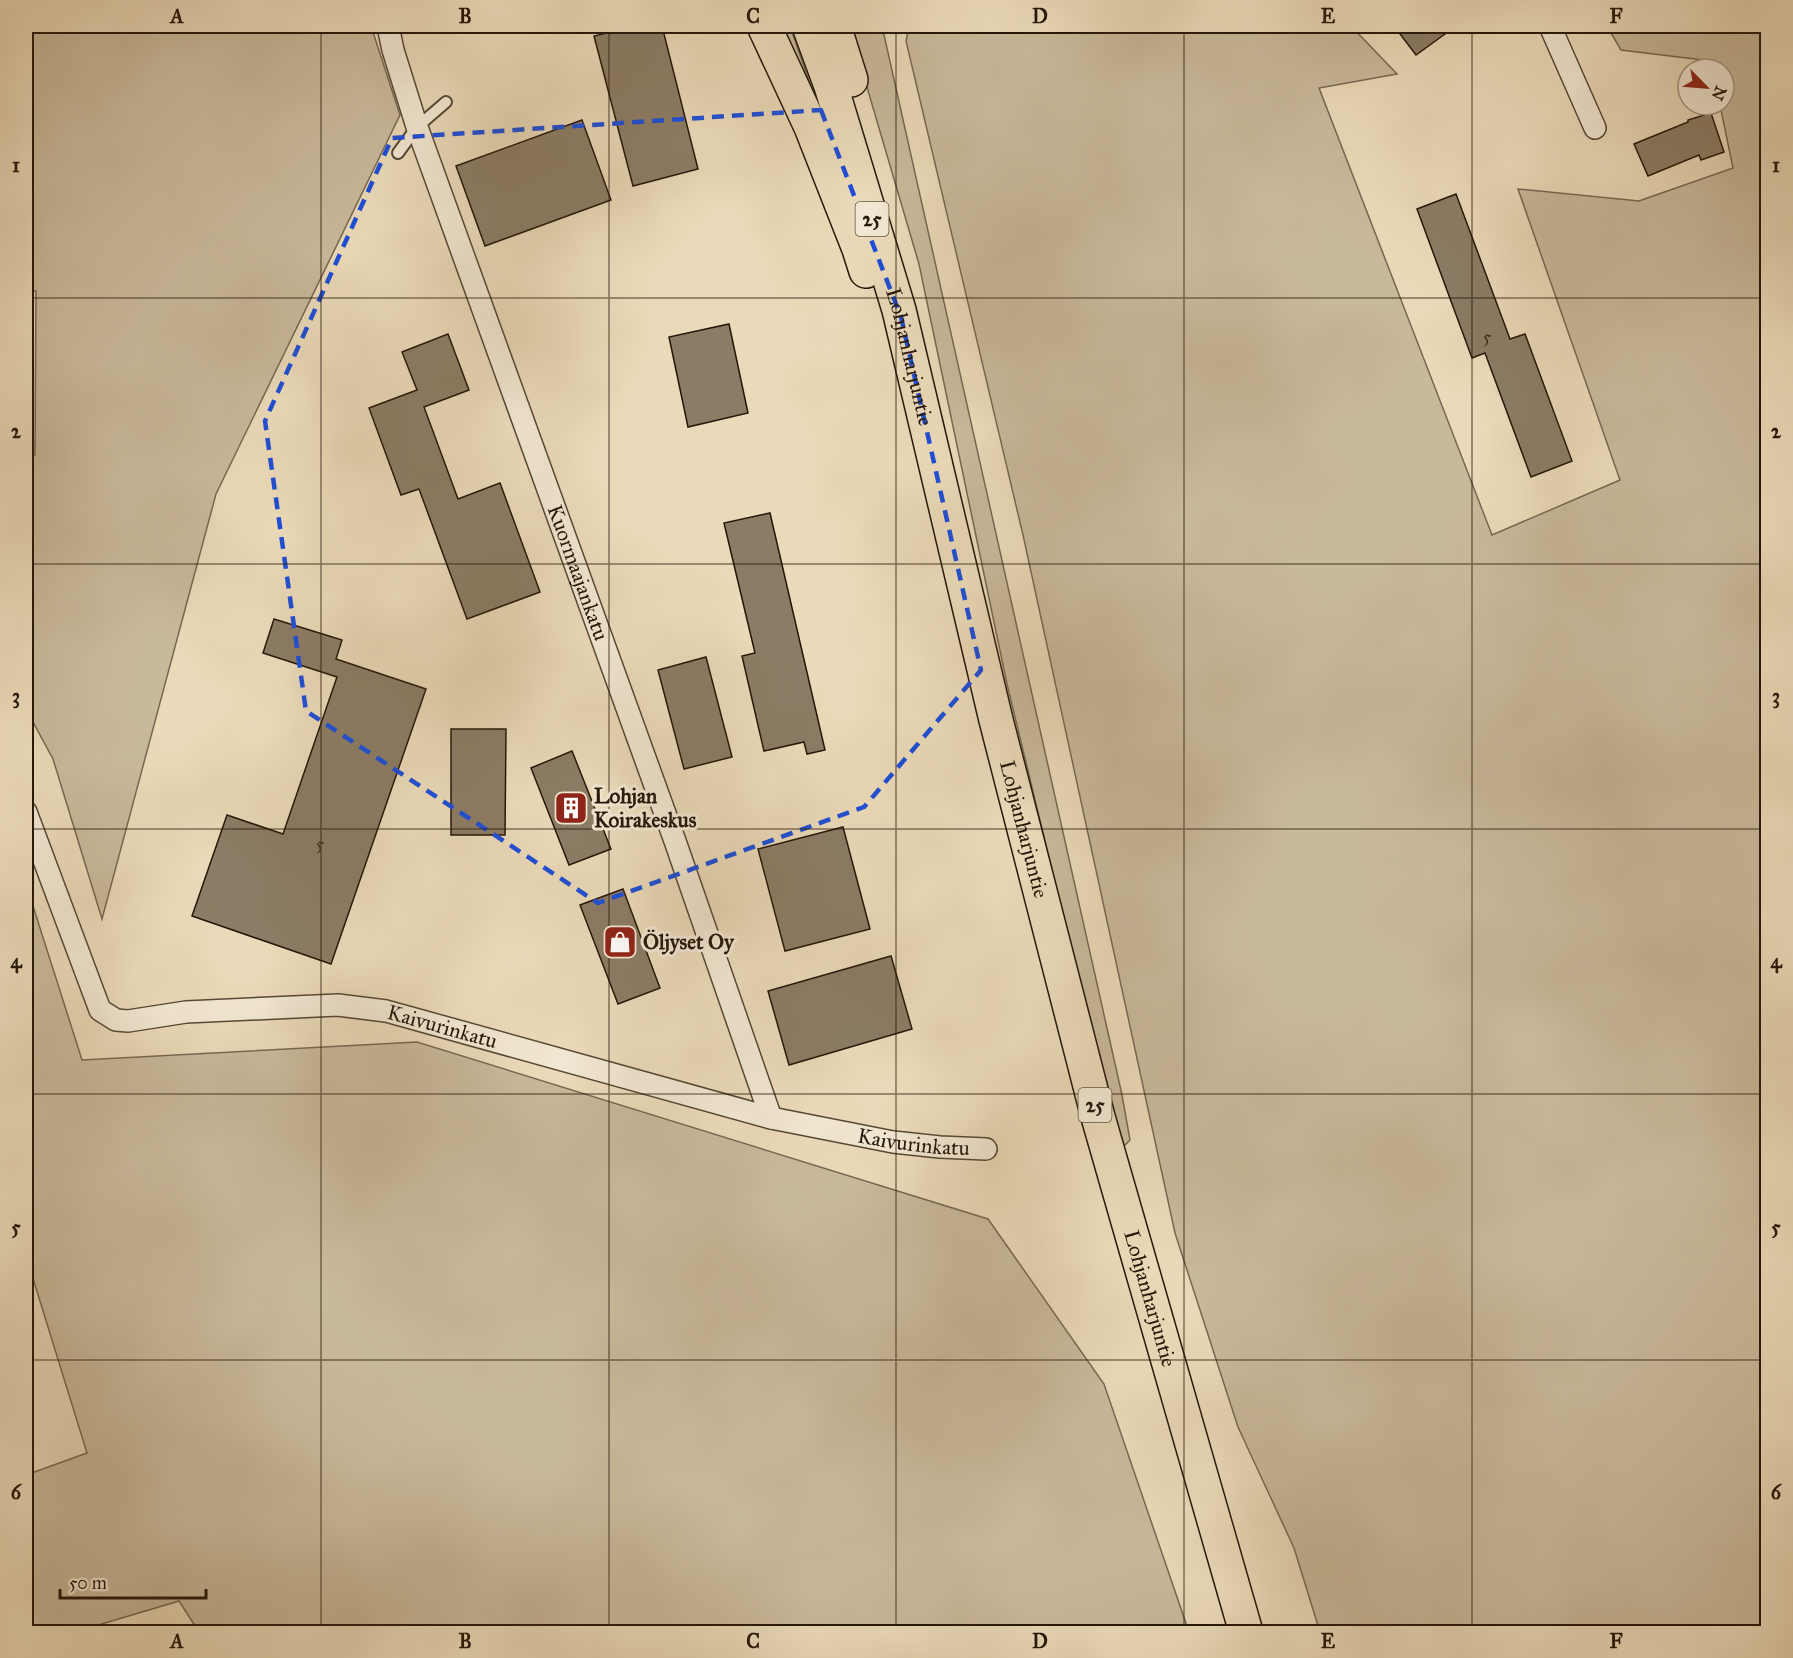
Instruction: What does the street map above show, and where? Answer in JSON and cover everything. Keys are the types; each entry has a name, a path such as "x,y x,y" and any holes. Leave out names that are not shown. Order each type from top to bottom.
{"highway":[{"path":"764,26 811,127 859,249 899,381 963,573"},
{"name":"Lohjanharjuntie","path":"809,26 831,86 878,237 925,416 1031,859 1098,1117 1246,1632"},
{"path":"834,26 894,231 925,416"}],"street":[{"name":"Kuormaajankatu","path":"388,26 393,50 417,127 675,841 771,1118"},
{"path":"1550,26 1595,128"},
{"name":"Kaivurinkatu","path":"26,812 100,1010 116,1020 128,1021 186,1012 358,1006 386,1011 771,1118 893,1142 986,1149"}],"lane":[{"path":"398,153 417,127 446,102"}],"highlighted area":[{"path":"821,110 901,317 981,670 864,807 598,903 306,711 265,421 392,138"}],"shaded area":[{"path":"31,26 371,26 400,115 216,494 102,919 53,759 26,709 26,455 35,455 36,291 26,290 26,34"},
{"path":"780,26 790,26 830,142"},
{"path":"849,26 882,26 1122,1095 1130,1140 1122,1148 1007,684 919,264"},
{"path":"909,26 1351,26 1397,74 1319,88 1492,535 1620,480 1518,189 1639,201 1733,168 1722,117 1736,117 1736,57 1678,57 1621,50 1607,26 1767,26 1767,1632 1320,1632 1294,1548 1238,1427 1175,1233 1023,535 906,41"},
{"path":"26,884 82,1060 417,1042 988,1219 1104,1384 1189,1632 199,1632 179,1601 75,1632 26,1632 26,1475 87,1453 26,1256"}],"building":[{"path":"635,26 662,26 698,169 633,186 594,36"},
{"path":"1394,26 1456,26 1416,55"},
{"path":"1712,117 1724,152 1701,160 1699,155 1648,176 1634,144 1688,122 1688,120"},
{"path":"582,120 611,200 485,246 456,166"},
{"path":"1456,194 1510,339 1525,334 1572,461 1531,477 1485,353 1472,358 1417,209"},
{"path":"729,324 748,413 688,427 669,337"},
{"path":"448,334 469,390 424,407 458,499 500,483 540,592 467,619 419,489 401,495 369,408 417,390 402,352"},
{"path":"770,513 825,750 807,754 804,742 764,751 742,656 755,653 724,523"},
{"path":"274,619 342,640 336,659 426,689 331,964 192,916 227,815 283,834 337,677 263,653"},
{"path":"706,657 732,757 684,769 658,670"},
{"path":"451,729 506,729 505,835 451,835"},
{"name":"Lohjan Koirakeskus","path":"572,751 611,849 569,865 531,768"},
{"path":"843,827 870,929 785,951 758,849"},
{"path":"623,889 660,988 618,1004 580,905"},
{"path":"891,956 912,1029 789,1065 768,991"}],"place":[{"name":"Lohjan Koirakeskus","path":"571,808"},
{"name":"Öljyset Oy","path":"620,942"}]}
